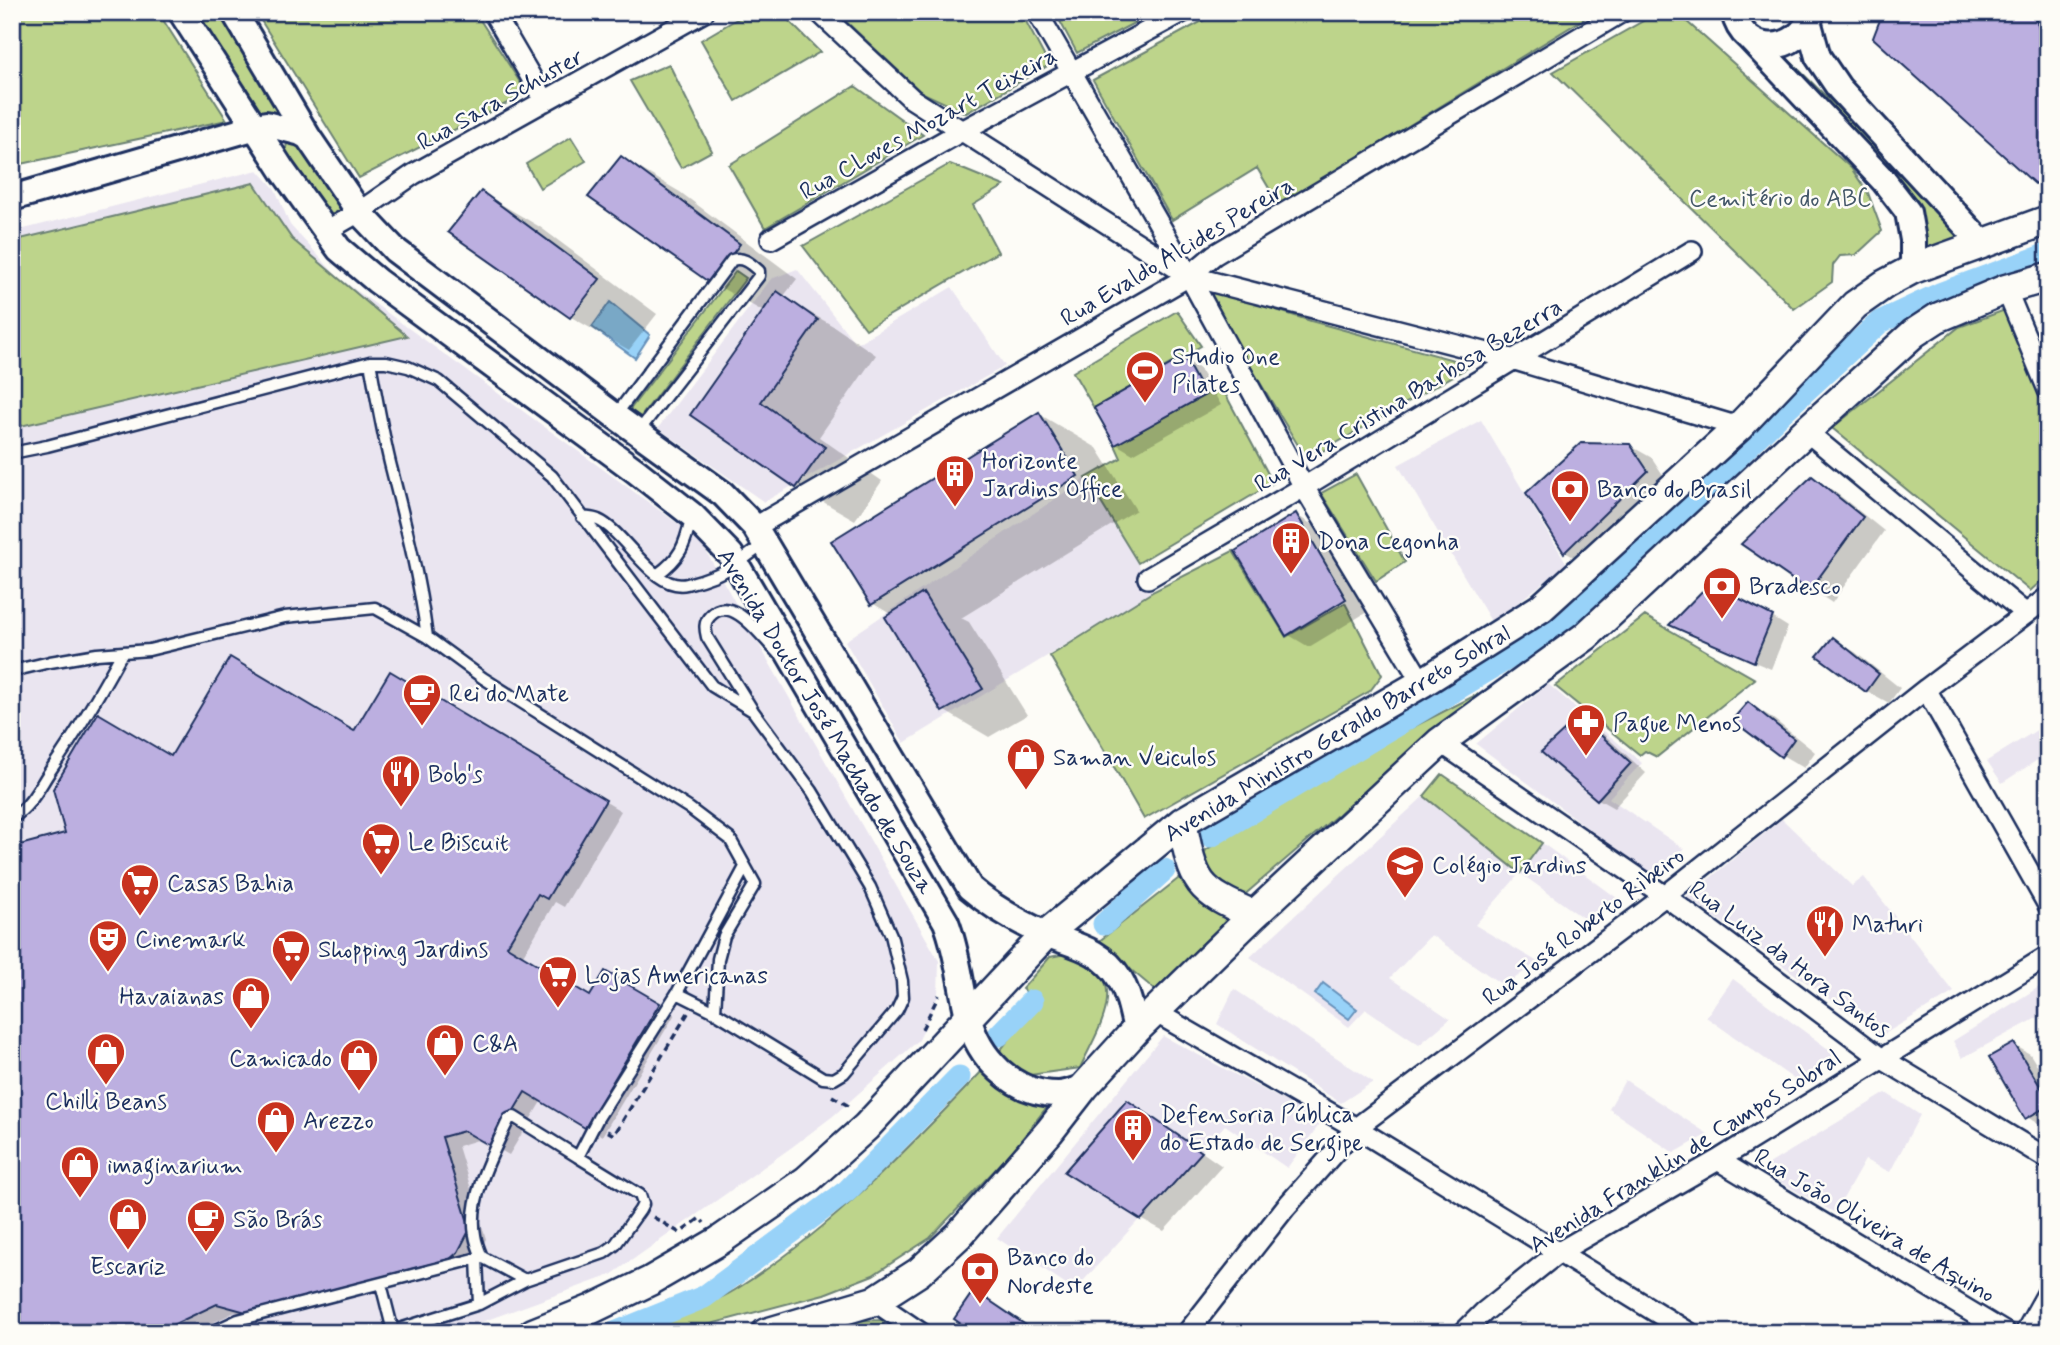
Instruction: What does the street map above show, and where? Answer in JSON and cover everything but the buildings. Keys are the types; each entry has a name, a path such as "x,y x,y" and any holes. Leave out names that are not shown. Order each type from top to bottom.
{"main road":[{"name":"Avenida Ministro Geraldo Barreto Sobral","path":"533,1333 590,1310 650,1281 719,1241 807,1180 866,1127 1046,934 1182,822 1422,683 1541,608 1739,428 1855,305 1913,269 2048,220"},
{"name":"Avenida Ministro Geraldo Barreto Sobral","path":"766,1333 874,1301 919,1272 959,1235 1049,1132 1084,1087 1145,1021 1254,915 1440,742 1586,636 1805,430 1914,333 1937,318 2006,289 2048,276"},
{"path":"1182,822 1191,864 1206,890 1231,906 1254,915"}],"street":[{"path":"181,12 256,127"},
{"path":"234,12 308,137"},
{"path":"493,12 545,101"},
{"name":"Rua Sara Schuster","path":"326,231 414,174 704,12"},
{"path":"819,12 912,99 1189,276 1516,360 1739,428"},
{"path":"1037,12 1189,276 1304,487 1422,683"},
{"name":"Rua CLoves Mozart Teixeira","path":"771,239 962,131 1183,12"},
{"name":"Rua Evaldo Alcides Pereira","path":"761,535 1189,276 1214,255 1622,12"},
{"path":"1737,23 1762,45 1776,46 1789,43 1801,35 1810,18"},
{"path":"1810,18 1818,57 1839,88 1983,244"},
{"path":"1737,23 1884,181 1908,212 1912,233 1913,269"},
{"path":"12,198 266,124 308,137"},
{"name":"Avenida Doutor José Machado de Souza","path":"256,127 339,249 377,281 692,515 729,552 946,922 956,946 968,1017"},
{"name":"Avenida Doutor José Machado de Souza","path":"308,137 359,212 395,250 723,494 761,535 970,888 989,905 1046,934"},
{"name":"Rua Vera Cristina Barbosa Bezerra","path":"1148,578 1516,360 1692,251"},
{"path":"2006,289 2048,390"},
{"path":"1805,430 2026,614"},
{"name":"Rua José Roberto Ribeiro","path":"1187,1333 1285,1208 1356,1128 1665,896 1926,689 2048,597"},
{"path":"1926,689 2048,905"},
{"name":"Rua Luiz da Hora Santos","path":"1440,742 1665,896 1881,1058 2048,1159"},
{"path":"1046,934 1091,950 1112,968 1145,1021 1356,1128 1690,1333"},
{"name":"Avenida Franklin de Campos Sobral","path":"1463,1333 1484,1312 1559,1252 1718,1160 2048,956"},
{"path":"968,1017 975,1038 986,1056 1013,1082 1041,1092 1060,1094 1084,1087"},
{"name":"Rua João Oliveira de Aquino","path":"1718,1160 2006,1333"},
{"path":"2025,1333 2048,1292"},
{"path":"874,1301 893,1325 921,1333"}],"lane":[{"path":"615,416 732,260 737,258 748,262 759,271 760,276 638,433"},
{"path":"370,362 389,461 407,524 422,595 427,637"},
{"path":"12,453 370,362 386,362 408,368 439,381 552,476 712,686 753,711"},
{"path":"657,574 675,561 687,541 692,515"},
{"path":"582,517 599,520 616,532 667,582 684,585 736,564 761,535"},
{"path":"12,671 74,658 193,642 285,617 375,608 427,637 483,678 689,808 730,839 755,884 724,936 718,959 715,1012"},
{"path":"677,993 715,1012 823,1078 834,1079 844,1073 897,1010 903,997 891,935 870,887 812,791 753,711 707,637 707,619 720,609 736,612 746,618 765,641 799,672"},
{"path":"12,818 30,805 69,747 122,653"},
{"path":"578,1157 677,993 746,867"},
{"path":"381,1284 390,1332 479,1304 525,1280 604,1253 615,1245 640,1210 643,1204 640,1195 514,1117 511,1118 483,1175 474,1217 474,1235 479,1258 479,1304"},
{"path":"210,1333 238,1320 479,1258 525,1280"},
{"path":"238,1320 242,1333"}],"path":[{"path":"943,1044 920,1032 936,1004 941,989 941,975 961,977"},
{"path":"596,1124 614,1135 689,1011"},
{"path":"830,1095 853,1109"},
{"path":"640,1210 680,1233 700,1218 719,1241"}],"shaded area":[{"name":"Shopping Jardins","path":"258,170 275,189 290,225 338,277 699,539 939,961 938,996 919,1040 833,1116 611,1275 452,1333 12,1333 12,232"},
{"path":"797,269 856,344 952,287 1005,366 764,502 658,428 771,279"},
{"path":"1481,420 1567,564 1492,623 1398,465"},
{"path":"1086,478 1154,591 904,743 845,641"},
{"path":"1548,684 1642,763 1609,798 1684,849 1650,875 1476,744"},
{"path":"2048,723 2048,753 2002,783 1987,761"},
{"name":"Colégio Jardins","path":"1424,796 1520,872 1542,843 1617,898 1590,923 1520,873 1475,925 1538,962 1504,986 1431,935 1390,978 1450,1019 1419,1045 1366,1009 1349,1027 1250,957"},
{"path":"1782,819 1852,886 1864,877 1954,992 1881,1036 1687,897"},
{"path":"1733,979 1835,1054 1798,1082 1706,1017"},
{"path":"2039,987 2048,1000 2048,1012 1962,1058 1953,1041"},
{"path":"1234,989 1373,1082 1341,1103 1217,1024"},
{"path":"1163,1036 1322,1121 1287,1168 1225,1125 1075,1290 997,1238"},
{"path":"1625,1080 1708,1134 1674,1153 1609,1109"},
{"path":"1886,1093 1920,1115 1890,1172 1865,1160 1835,1213 1759,1170"}],"green space":[{"path":"12,12 158,12 227,120 12,166"},
{"path":"191,12 218,12 282,111 261,120"},
{"path":"274,12 475,12 527,93 359,178 260,19"},
{"path":"749,12 780,12 820,52 736,101 701,40"},
{"path":"836,12 1021,12 1049,65 966,113 921,92"},
{"path":"1055,12 1155,12 1077,53"},
{"path":"1219,12 1595,12 1279,205 1257,168 1172,220 1093,80"},
{"name":"Cemitério do ABC","path":"1659,12 1676,12 1851,168 1868,193 1882,231 1856,255 1840,256 1833,265 1832,282 1794,309 1553,72"},
{"path":"1786,57 1974,242 1928,258 1916,199 1874,153 1779,64"},
{"path":"669,64 712,151 681,168 630,81"},
{"path":"855,86 923,135 765,228 729,165"},
{"path":"571,137 586,161 540,188 526,164"},
{"path":"288,140 300,141 342,207 342,215 335,218 327,215 284,155"},
{"path":"950,164 1004,186 973,205 998,252 866,329 803,246"},
{"path":"254,183 292,239 407,336 12,428 12,241"},
{"path":"736,271 746,278 639,419 628,412"},
{"path":"1213,290 1311,321 1472,365 1307,460 1208,297"},
{"path":"2005,310 2048,414 2048,575 2030,591 1832,428 1959,327"},
{"path":"1177,311 1201,346 1094,408 1073,372"},
{"path":"1221,386 1273,483 1138,563 1086,478 1121,458 1115,445"},
{"path":"1356,474 1405,562 1376,581 1321,493"},
{"path":"1233,551 1286,637 1345,603 1382,675 1370,691 1144,819 1050,656 1154,591"},
{"path":"1645,616 1755,679 1657,757 1645,751 1640,755 1555,686"},
{"path":"1478,694 1235,903 1201,861 1206,850 1356,756"},
{"path":"1442,774 1542,843 1520,873 1424,796"},
{"path":"1188,871 1197,892 1228,919 1155,990 1098,942"},
{"path":"1071,953 1091,963 1101,974 1106,986 1104,1014 1080,1068 1030,1075 1015,1067 999,1052 1038,1003 1022,989 1050,957"},
{"path":"983,1070 1053,1099 1010,1154 930,1238 873,1275 824,1294 677,1333 637,1333 725,1296 803,1242 866,1188"},
{"path":"887,1320 876,1333 800,1333 841,1321"}],"water":[{"path":"610,302 650,335 635,358 592,327"},
{"path":"1323,983 1357,1009 1349,1019 1315,994"}],"waterway":[{"path":"1211,836 1565,624 1647,547 1777,417 1880,322 1942,293 2048,254"},
{"path":"1104,924 1164,870"},
{"path":"999,1035 1032,1001"},
{"path":"615,1333 704,1297 847,1191 959,1077"}],"place":[{"name":"Studio One Pilates","path":"1145,404"},
{"name":"Horizonte Jardins Office","path":"955,508"},
{"name":"Banco do Brasil","path":"1570,523"},
{"name":"Dona Cegonha","path":"1291,575"},
{"name":"Bradesco","path":"1722,620"},
{"name":"Rei do Mate","path":"422,727"},
{"name":"Pague Menos","path":"1586,757"},
{"name":"Saman Veiculos","path":"1026,791"},
{"name":"Bob's","path":"401,808"},
{"name":"Le Biscuit","path":"381,876"},
{"name":"Colégio Jardins","path":"1405,899"},
{"name":"Casas Bahia","path":"140,917"},
{"name":"Maturi","path":"1825,958"},
{"name":"Cinemark","path":"108,973"},
{"name":"Shopping Jardins","path":"291,983"},
{"name":"Lojas Americanas","path":"558,1009"},
{"name":"Havaianas","path":"251,1030"},
{"name":"C&A","path":"445,1077"},
{"name":"Chilli Beans","path":"106,1086"},
{"name":"Camicado","path":"359,1092"},
{"name":"Arezzo","path":"276,1154"},
{"name":"Defensoria Pública do Estado de Sergipe","path":"1133,1162"},
{"name":"imaginarium","path":"80,1199"},
{"name":"Escariz","path":"128,1251"},
{"name":"São Brás","path":"206,1253"},
{"name":"Banco do Nordeste","path":"980,1305"}]}
